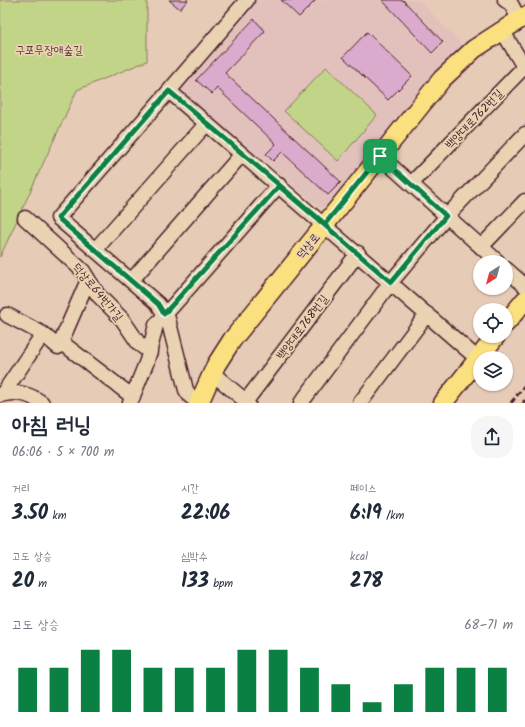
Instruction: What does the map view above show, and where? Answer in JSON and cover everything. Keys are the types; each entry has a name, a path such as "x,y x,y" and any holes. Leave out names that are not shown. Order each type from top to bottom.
{"main road":[{"name":"덕상로","path":"199,403 212,373 232,340 446,74 474,48 522,17"},
{"path":"513,315 525,300"},
{"path":"484,351 491,343"},
{"path":"443,403 473,365"}],"street":[{"path":"247,0 169,91 325,224 473,355"},
{"name":"덕상로","path":"505,0 511,4 522,17"},
{"name":"백양대로762번길","path":"411,184 524,67 502,30"},
{"name":"덕상로","path":"169,91 58,218 158,304 168,319 186,390 190,396 199,403"},
{"path":"95,250 207,123"},
{"path":"301,403 391,282 446,216 525,134"},
{"path":"131,281 242,154"},
{"path":"380,156 490,255"},
{"path":"61,342 132,400 150,352 156,325 164,314 279,186"},
{"path":"481,247 525,201"},
{"name":"덕상로64번가길","path":"25,218 83,270 98,295 122,319 139,344 150,352"},
{"name":"백양대로768번길","path":"247,402 358,253"},
{"path":"513,275 525,286"},
{"path":"7,315 42,334 58,347 88,280"},
{"path":"360,403 427,314"},
{"path":"2,395 42,334"},
{"path":"212,373 247,402"},
{"path":"2,395 18,392 27,394 42,403"}],"shaded area":[{"path":"254,0 419,0 463,46 427,83 327,207 320,208 177,88"}],"green space":[{"name":"구포무장애숲길","path":"0,0 147,0 147,61 77,90 0,257"},
{"path":"326,67 377,115 338,161 284,111"}],"building":[{"path":"169,0 188,0 180,9"},
{"path":"281,0 316,0 299,17"},
{"path":"382,0 403,0 443,42 432,53"},
{"path":"254,19 265,31 225,73 341,182 328,195 282,152 273,161 266,154 276,144 217,88 212,94 196,80"},
{"path":"367,32 412,76 388,100 343,57"}],"railway":[{"path":"511,403 525,385"}],"route":[{"path":"169,91 325,224 380,156 446,216 391,282 279,186 164,314 158,304 58,218 169,91"}]}
